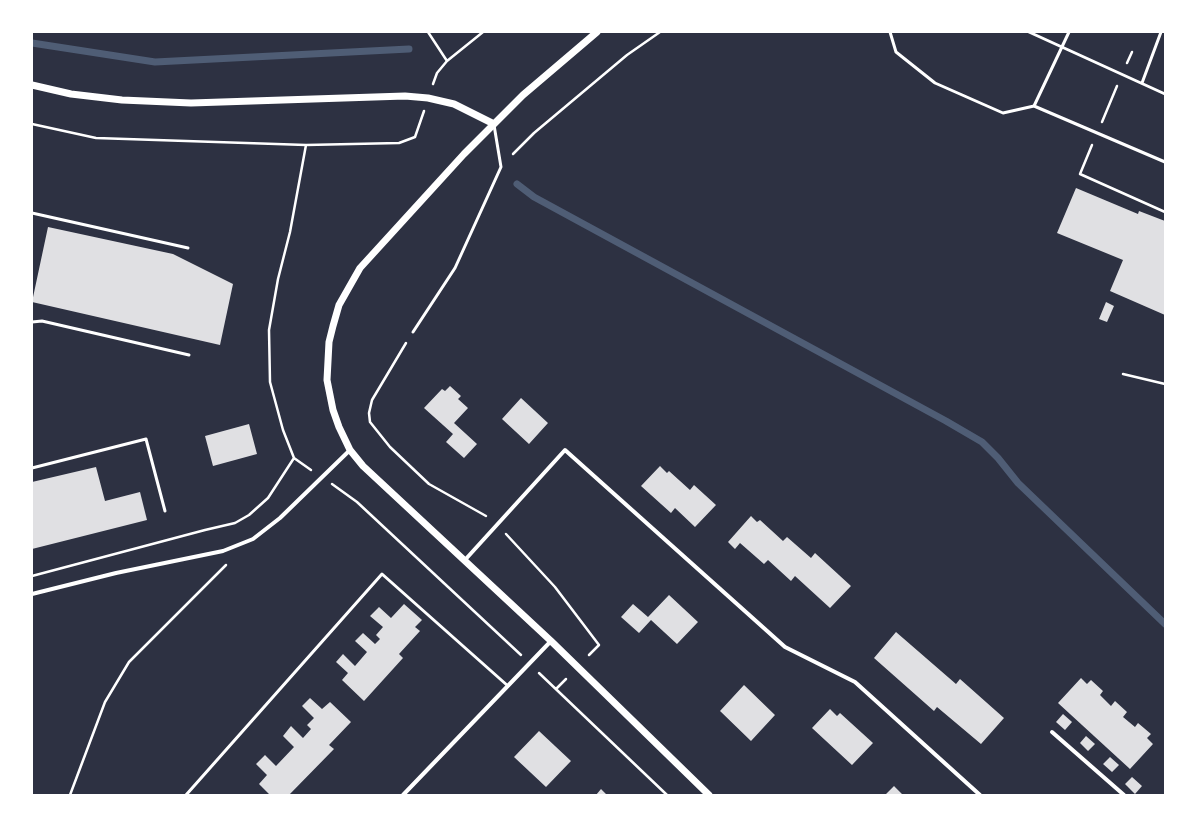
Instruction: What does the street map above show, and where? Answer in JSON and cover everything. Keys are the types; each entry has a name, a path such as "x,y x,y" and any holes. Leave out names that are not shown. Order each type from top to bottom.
{"street":[{"path":"597,32 523,95 464,154 360,268 339,305 329,342 327,380 333,410 350,450 382,484 551,641 709,795"},
{"path":"32,85 72,94 115,99 191,103 405,96 428,98 454,104 494,124"},
{"path":"32,594 223,551 253,539 280,518 350,450"},
{"path":"464,561 565,450 785,647 855,682 980,795"},
{"path":"404,795 551,641"},
{"path":"1052,732 1124,795"}],"lane":[{"path":"890,32 896,52 935,83 1003,113 1034,106 1165,162"},
{"path":"1029,32 1165,94"},
{"path":"1034,106 1069,32"},
{"path":"1142,83 1161,32"},
{"path":"413,332 455,268 501,167 494,124"},
{"path":"32,213 188,248"},
{"path":"32,322 42,321 189,355"},
{"path":"32,468 146,439 165,511"},
{"path":"186,795 382,574 508,686"}],"path":[{"path":"428,32 447,61"},
{"path":"437,73 447,61 483,32"},
{"path":"501,167 534,133 627,55 660,32"},
{"path":"1132,52 1080,174 1165,212"},
{"path":"32,124 96,138 306,145 400,143 415,137"},
{"path":"305,466 294,458 283,430 270,382 269,330 278,279 290,232 306,145"},
{"path":"413,332 372,400 369,413 370,422 390,447 429,484 482,513 497,525 555,587 599,645 589,655"},
{"path":"1123,374 1165,384"},
{"path":"32,576 235,523 249,515 268,498 294,458"},
{"path":"344,493 357,502 516,651"},
{"path":"70,795 105,702 130,662 231,560"},
{"path":"537,671 667,795"},
{"path":"556,689 566,679"}],"building":[{"path":"1076,188 1138,214 1139,211 1165,221 1165,315 1110,291 1123,260 1057,233"},
{"path":"48,227 173,254 233,284 220,345 32,302"},
{"path":"1106,302 1114,306 1107,322 1099,319"},
{"path":"450,386 461,396 458,399 468,408 454,423 477,444 464,458 446,442 453,434 424,408 442,389 445,391"},
{"path":"521,398 548,423 529,444 502,419"},
{"path":"249,424 257,454 213,466 205,436"},
{"path":"660,466 667,473 669,471 690,490 694,485 716,505 695,527 675,508 671,513 641,486"},
{"path":"96,467 105,501 140,492 147,520 32,549 32,482"},
{"path":"751,516 757,522 760,520 783,541 787,537 811,558 815,553 851,586 830,608 795,576 791,581 768,560 764,564 740,543 735,549 728,542"},
{"path":"669,595 698,622 677,644 651,620 639,633 621,617 633,604 648,617"},
{"path":"404,604 422,620 415,627 420,631 399,654 403,658 364,701 342,680 348,673 336,662 343,654 355,666 367,652 355,641 363,633 375,644 380,639 376,635 383,627 370,616 379,607 391,618"},
{"path":"896,632 956,684 960,679 1004,718 981,744 937,707 934,711 874,658"},
{"path":"1081,678 1087,684 1091,680 1103,691 1100,695 1111,706 1115,701 1127,712 1123,717 1135,727 1138,723 1151,734 1147,738 1153,744 1130,769 1058,703"},
{"path":"744,685 775,715 751,741 720,711"},
{"path":"310,698 322,709 330,702 351,722 329,745 334,749 289,795 270,795 259,784 267,775 256,764 265,755 276,766 294,747 283,736 291,726 303,738 311,729 307,725 314,718 302,706"},
{"path":"830,709 837,716 840,713 873,743 852,765 812,728"},
{"path":"1063,714 1072,722 1065,730 1056,722"},
{"path":"539,731 571,761 546,787 514,757"},
{"path":"1086,736 1095,744 1088,751 1080,743"},
{"path":"1110,757 1119,765 1112,772 1103,764"},
{"path":"1132,777 1142,786 1135,794 1125,784"},
{"path":"894,786 903,795 885,795"},
{"path":"601,789 607,795 596,795"}],"waterway":[{"path":"32,43 155,62 409,49"},
{"path":"517,184 534,197 982,442 998,458 1018,483 1165,624"}]}
